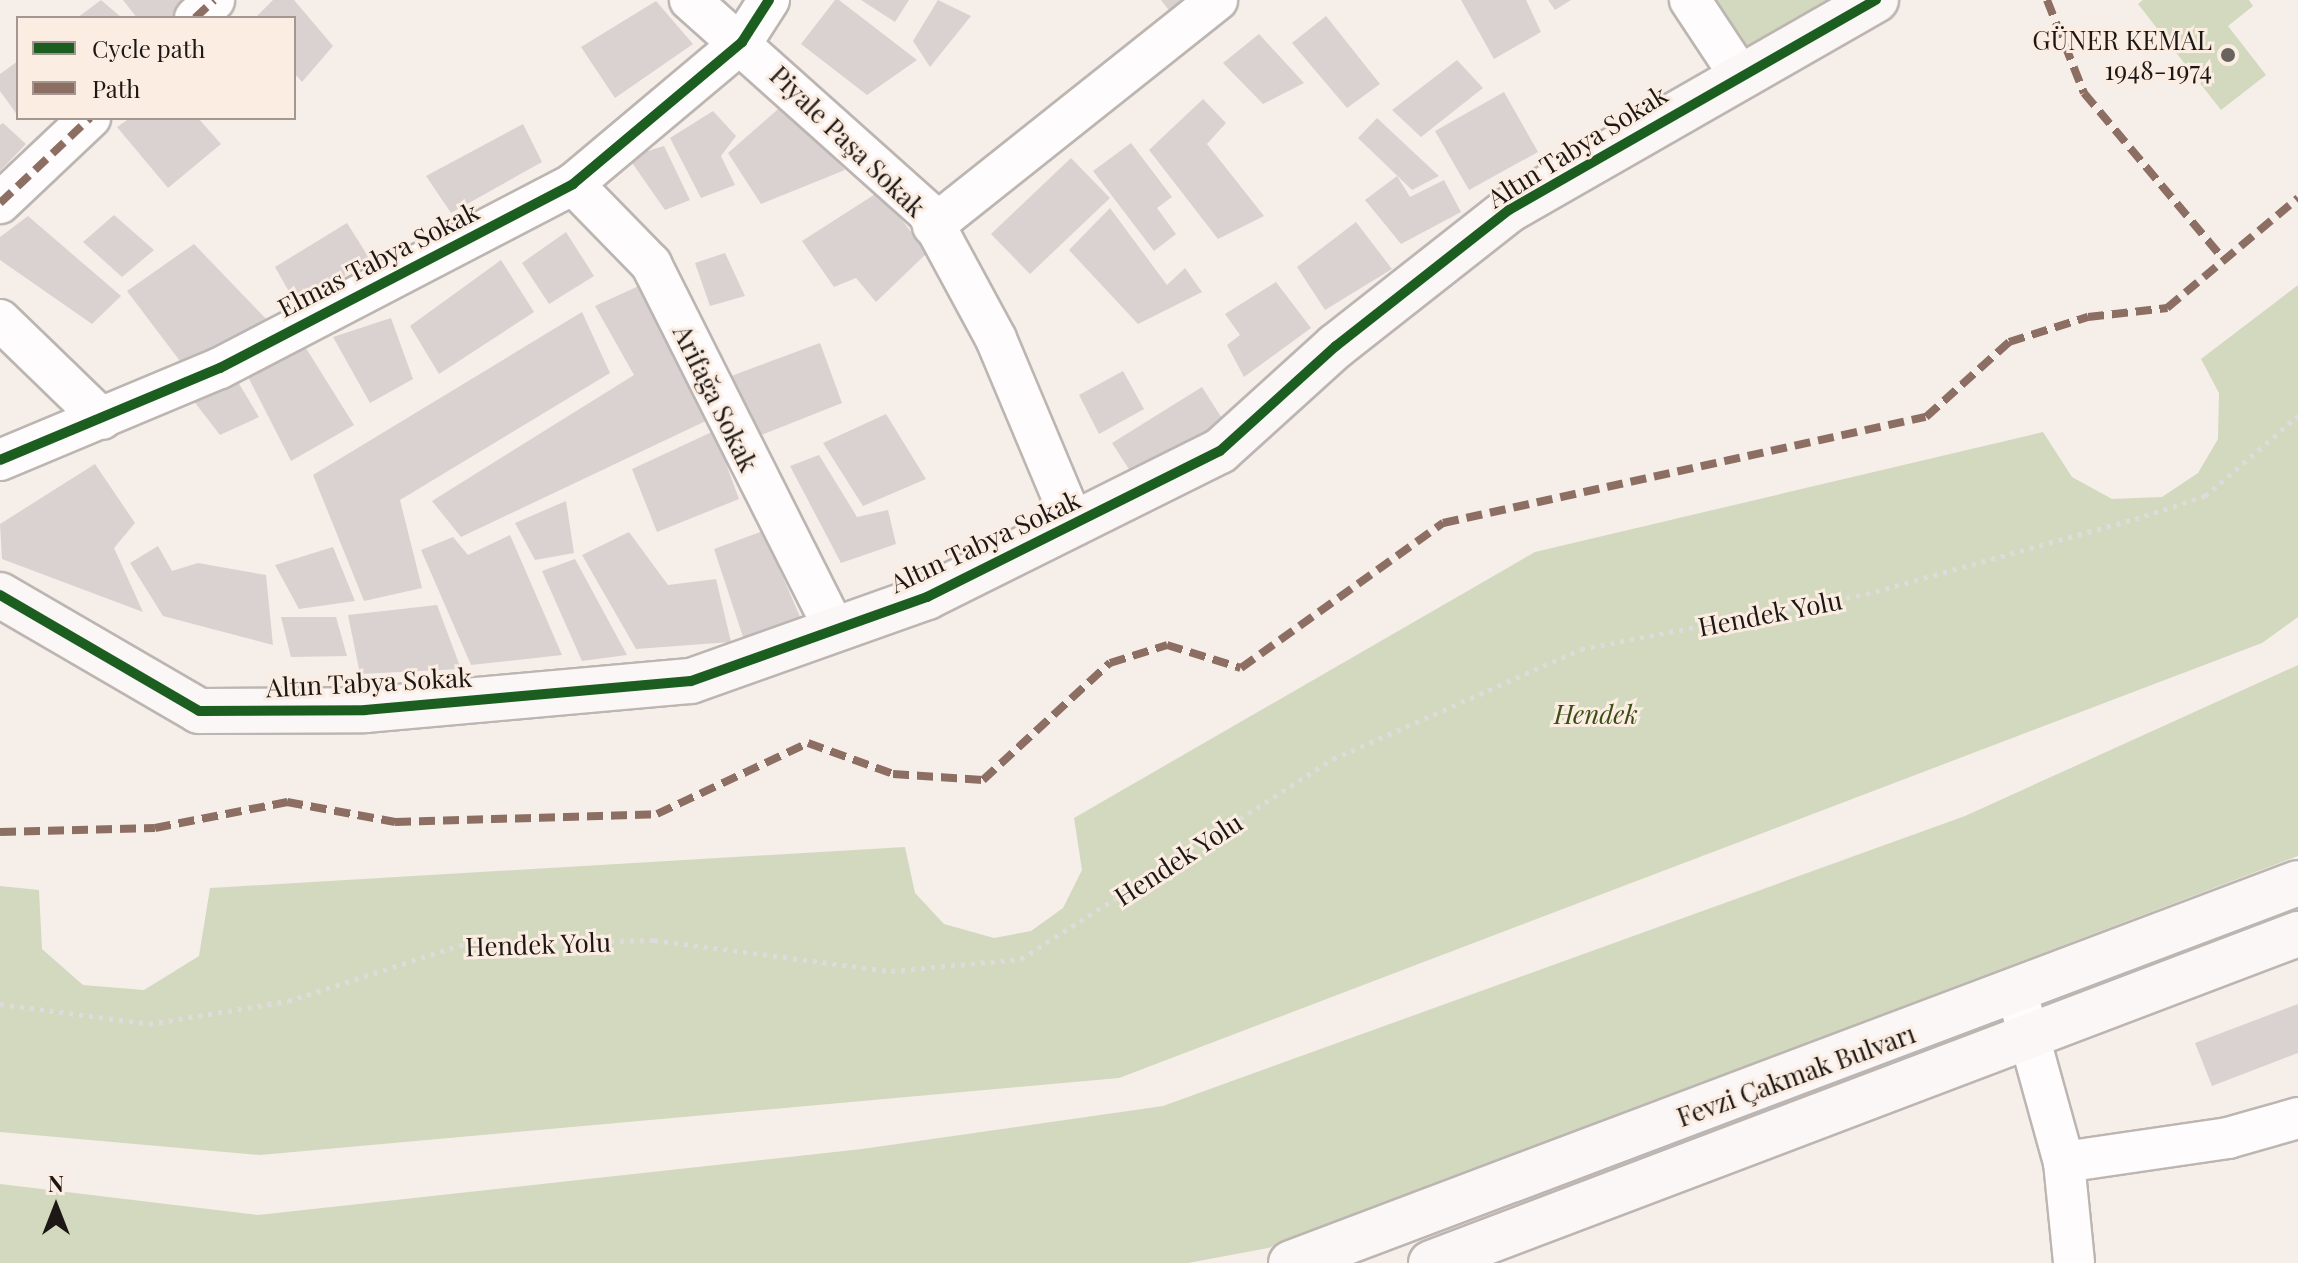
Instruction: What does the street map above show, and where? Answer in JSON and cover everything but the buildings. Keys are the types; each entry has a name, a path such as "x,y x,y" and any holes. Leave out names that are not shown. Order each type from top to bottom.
{"street":[{"path":"197,16 214,0"},
{"name":"Piyale Paşa Sokak","path":"690,0 742,42 928,213 996,339 1074,525"},
{"name":"Elmas Tabya Sokak","path":"0,460 220,368 573,184 742,42 769,0"},
{"path":"933,226 1217,0"},
{"path":"1690,0 1739,74"},
{"name":"Altın Tabya Sokak","path":"0,595 199,711 274,705 365,710 691,681 927,597 1220,451 1336,346 1509,210 1739,74 1876,0"},
{"path":"0,203 88,120"},
{"name":"Arifağa Sokak","path":"573,184 651,264 835,630"},
{"path":"0,320 102,419"},
{"name":"Fevzi Çakmak Bulvarı","path":"1291,1263 2017,993 2298,883"},
{"name":"Fevzi Çakmak Bulvarı","path":"1431,1263 2025,1042 2298,934"},
{"path":"2017,993 2025,1042 2064,1162 2074,1263"},
{"path":"2064,1162 2228,1138 2298,1118"}],"green space":[{"path":"1715,0 1848,0 1750,52"},
{"path":"2143,0 2249,0 2253,6 2228,26 2266,75 2221,110 2138,4"},
{"name":"Hendek","path":"2298,285 2298,617 2262,643 1119,1078 260,1155 0,1132 0,886 39,890 42,949 83,985 144,990 199,956 210,888 905,847 915,893 944,924 994,938 1031,931 1063,908 1082,870 1074,818 1535,552 2043,432 2072,477 2112,499 2162,497 2198,473 2218,439 2219,393 2201,359"},
{"path":"2298,665 2298,856 1268,1248 1188,1263 0,1263 0,1184 258,1215 862,1149 1163,1106 1965,816"}],"marked path":[{"path":"197,16 214,0"},
{"path":"2047,0 2084,93 2221,256"},
{"path":"0,203 88,120"},
{"path":"0,832 155,828 287,802 395,822 657,814 808,743 893,774 983,780 1110,663 1167,645 1241,668 1443,523 1926,417 2009,342 2088,317 2167,308 2298,198"}],"cycle path":[{"path":"0,460 220,368 573,184 742,42 769,0"},
{"path":"0,595 199,711 365,710 691,681 927,597 1220,451 1336,346 1509,210 1876,0"}],"place":[{"name":"GÜNER KEMAL 1948-1974","path":"2228,55"}]}
